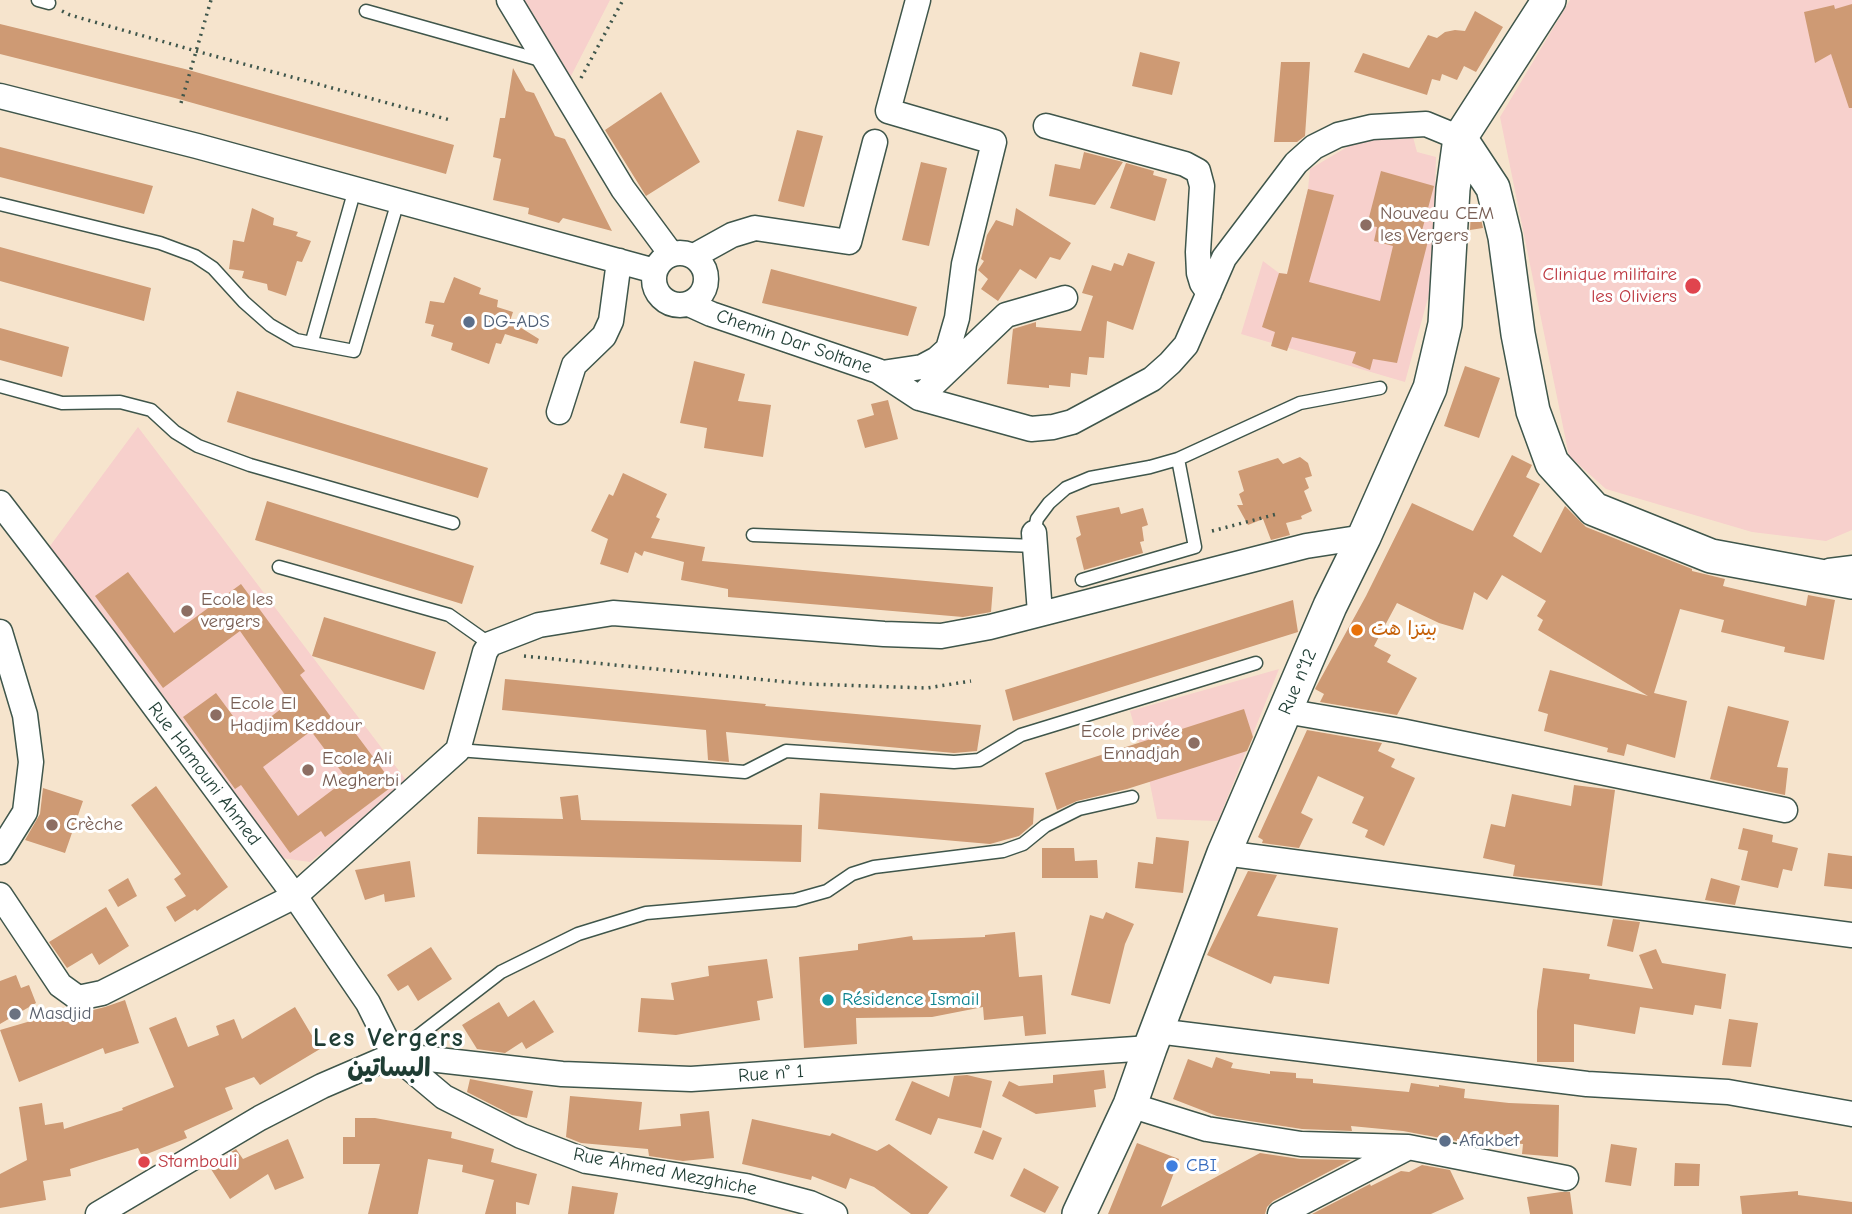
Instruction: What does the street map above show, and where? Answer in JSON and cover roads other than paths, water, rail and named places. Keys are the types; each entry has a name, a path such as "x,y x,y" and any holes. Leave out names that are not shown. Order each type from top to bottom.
{"main road":[{"path":"1549,0 1460,138 1493,188 1505,237 1518,334 1533,411 1552,463 1594,509 1712,556 1852,582"},
{"name":"Rue n°12","path":"1079,1214 1130,1105 1224,853 1330,606 1364,537 1430,388 1445,324 1453,189 1460,138"}],"street":[{"path":"509,0 623,189 674,260"},
{"path":"882,373 922,367 948,349 957,318 964,264 994,142 888,111 918,0"},
{"path":"0,96 619,261 674,260 705,269 706,286 696,300 681,306 665,301 655,287 674,260 732,235 755,228 849,242 875,142"},
{"name":"Chemin Dar Soltane","path":"689,304 882,373 919,398 1031,429 1052,428 1072,422 1152,379 1170,363 1186,345 1224,258 1296,163 1314,147 1338,135 1385,126 1426,124 1460,138"},
{"path":"1046,125 1185,164 1198,171 1202,186 1199,273 1209,293"},
{"path":"559,412 574,365 604,336 611,321 619,261"},
{"path":"919,398 1006,315 1065,298"},
{"name":"Rue Hamouni Ahmed","path":"0,503 295,896 368,1003 394,1055"},
{"path":"0,895 60,985 78,998 102,993 295,896 457,750 488,648 539,625 613,613 941,636 990,627 1306,546 1364,537"},
{"path":"1034,540 1040,613"},
{"path":"0,632 25,715 31,762 25,813 0,852"},
{"path":"1285,711 1401,731 1785,810"},
{"path":"1224,853 1852,935"},
{"name":"Rue n° 1","path":"394,1055 562,1074 691,1079 1153,1040 1587,1084 1728,1092 1852,1114"},
{"path":"98,1214 260,1118 323,1086 394,1055"},
{"name":"Rue Ahmed Mezghiche","path":"394,1055 444,1097 521,1136 586,1160 746,1186 810,1203 835,1214"},
{"path":"1130,1105 1208,1129 1301,1144 1408,1147 1566,1178"},
{"path":"1280,1214 1408,1147"}],"lane":[{"path":"366,11 548,62"},
{"path":"312,341 355,189"},
{"path":"0,204 160,243 195,256 213,268 244,302 270,325 296,340 354,351 398,201"},
{"path":"0,386 62,403 120,402 151,410 175,432 198,446 250,465 453,523"},
{"path":"754,535 1034,540 1037,519 1066,488 1090,478 1178,459 1300,403 1380,388"},
{"path":"1082,580 1195,547 1178,459"},
{"path":"1787,569 1852,562"},
{"path":"279,567 449,615 488,648"},
{"path":"457,750 745,772 786,751 954,762 979,760 1021,735 1256,663"},
{"path":"394,1055 500,972 578,934 646,913 795,900 827,891 852,874 874,867 1003,851 1023,844 1045,826 1079,809 1132,797"}],"place":[{"name":"Nouveau CEM les Vergers","path":"1366,225"},
{"name":"Clinique militaire les Oliviers","path":"1693,286"},
{"name":"DG-ADS","path":"469,322"},
{"name":"Ecole les vergers","path":"187,611"},
{"name":"بيتزا هت","path":"1357,630"},
{"name":"Ecole El Hadjim Keddour","path":"216,715"},
{"name":"Ecole privée Ennadjah","path":"1194,743"},
{"name":"Ecole Ali Megherbi","path":"308,770"},
{"name":"Crèche","path":"52,825"},
{"name":"Résidence Ismail","path":"828,1000"},
{"name":"Masdjid","path":"15,1014"},
{"name":"Afakbet","path":"1445,1141"},
{"name":"Stambouli","path":"144,1162"},
{"name":"CBI","path":"1172,1166"}],"district":[{"name":"Les Vergers البساتين","path":"389,1054"}]}
